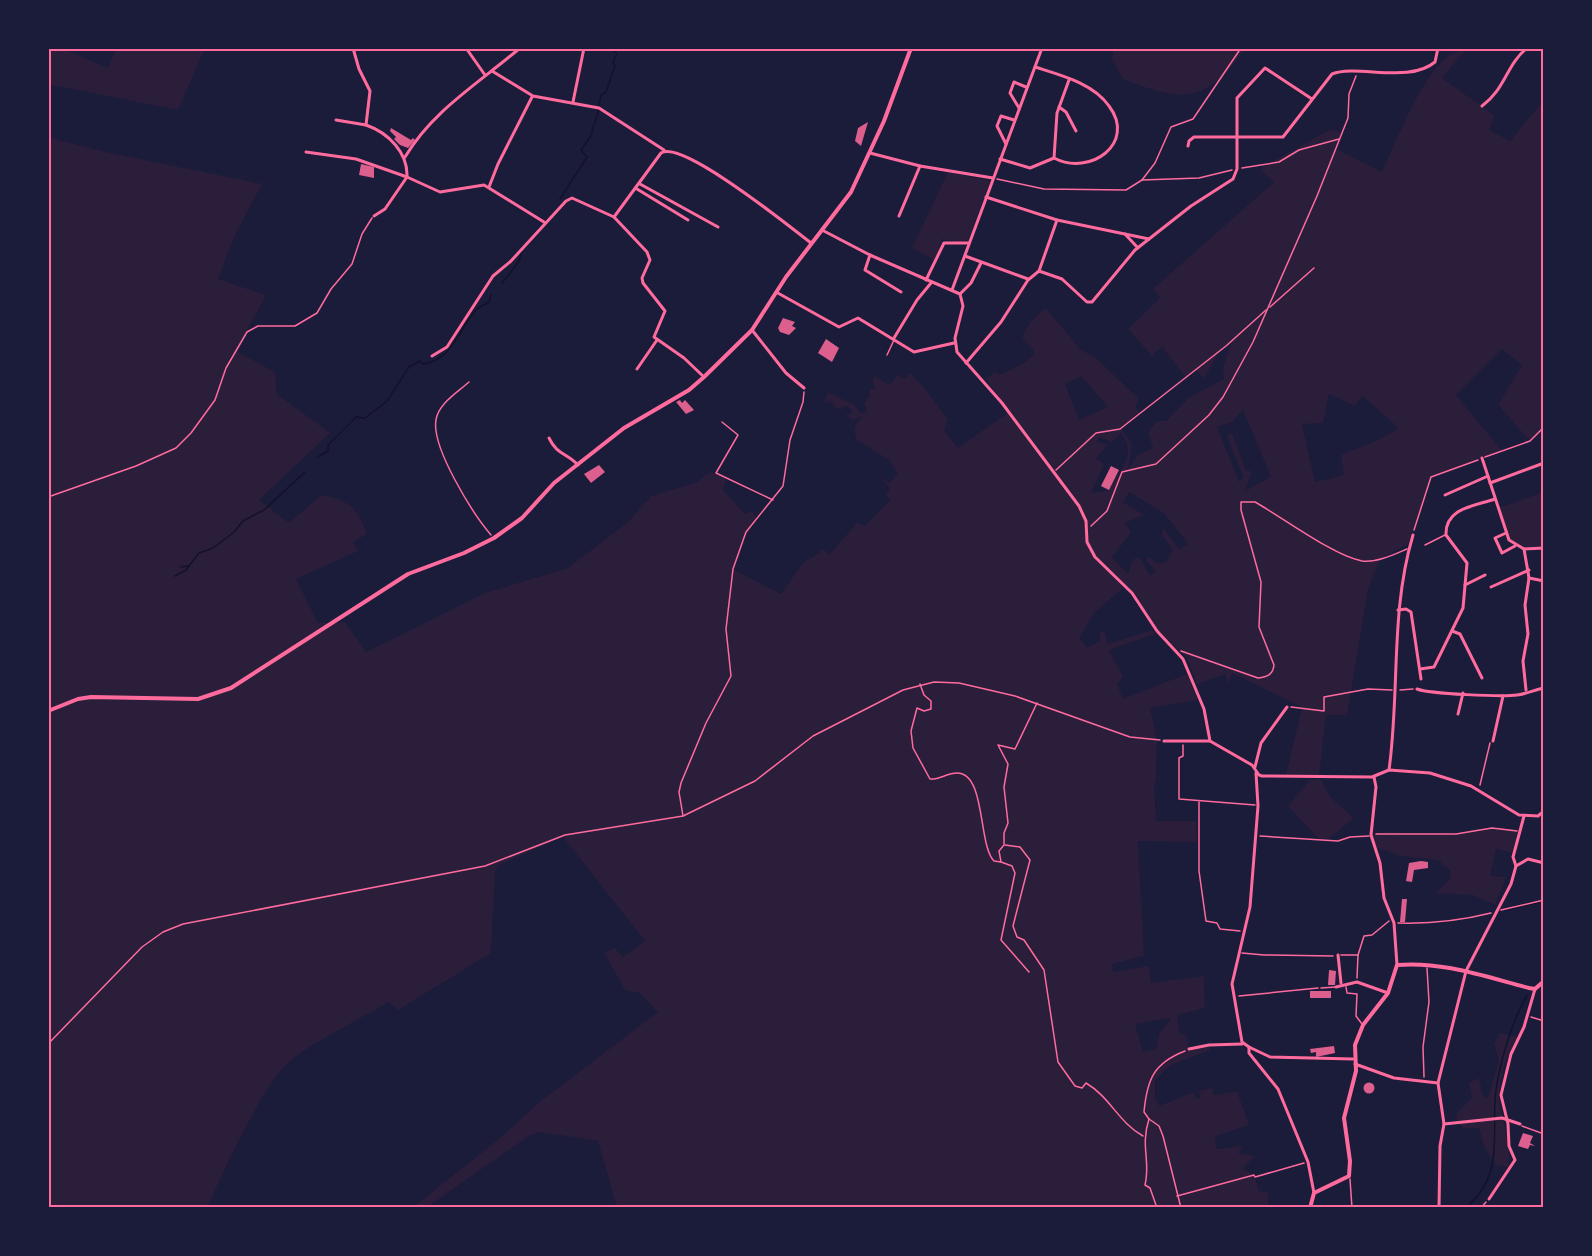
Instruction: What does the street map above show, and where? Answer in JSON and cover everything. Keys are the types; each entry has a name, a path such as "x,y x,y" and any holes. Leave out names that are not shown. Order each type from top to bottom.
{"street":[{"path":"353,48 359,69 370,91 366,125"},
{"path":"466,48 485,75"},
{"path":"405,157 438,114 520,48"},
{"path":"573,102 584,48"},
{"path":"48,711 72,701 91,697 181,699 209,697 231,688 415,570 464,553 494,538 522,518 550,486 624,429 689,390 757,325 776,292 851,192 870,153 911,48"},
{"path":"952,290 1042,48"},
{"path":"1188,146 1189,141 1194,137 1283,137 1332,74 1357,72 1389,74 1430,66 1436,60 1438,48"},
{"path":"1482,106 1502,87 1513,64 1527,48"},
{"path":"1000,159 1030,168 1054,158 1073,165 1095,161 1112,146 1116,133 1116,120 1109,105 1084,85 1035,67"},
{"path":"1039,270 1062,279 1090,303 1138,248 1191,206 1229,183 1237,169 1237,98 1265,68 1312,99"},
{"path":"492,71 532,96 599,108 663,150 683,155 706,167 811,243"},
{"path":"1054,158 1059,106 1069,80"},
{"path":"1019,108 1010,93 1014,82 1026,87"},
{"path":"489,187 532,96"},
{"path":"1059,106 1066,112 1076,131"},
{"path":"1005,144 997,126 1001,116 1014,120"},
{"path":"336,120 366,125 398,147 405,157 407,177 385,209 374,216"},
{"path":"614,217 637,189 663,150"},
{"path":"306,152 356,159 407,177 440,192 484,184 544,222"},
{"path":"870,153 920,166 993,178"},
{"path":"899,216 920,166"},
{"path":"640,184 718,227"},
{"path":"637,189 688,220"},
{"path":"986,197 1057,220 1149,239"},
{"path":"432,356 447,347 493,276 511,261 544,222 572,198 614,217 650,256 642,278 643,283 665,311 654,333 657,340 684,358 704,377"},
{"path":"966,363 1001,322 1028,279 1039,270 1057,220"},
{"path":"822,230 870,255 960,294 963,306 954,343 957,352 1002,403 1079,506 1089,549 1132,594 1157,631 1177,651 1204,709 1210,741"},
{"path":"1124,233 1138,248"},
{"path":"926,280 944,243 969,243"},
{"path":"870,255 865,270 901,292"},
{"path":"965,256 1028,279"},
{"path":"960,294 970,283 981,263"},
{"path":"894,338 917,300 932,282"},
{"path":"776,292 839,327 858,318 914,352 954,343"},
{"path":"751,332 786,373 804,388"},
{"path":"637,369 657,340"},
{"path":"549,438 557,452 572,458 578,465"},
{"path":"1482,458 1506,533 1516,546 1524,549 1544,548"},
{"path":"1490,483 1544,463"},
{"path":"1445,495 1488,477"},
{"path":"1420,669 1434,667 1463,608 1467,563 1446,535 1447,522 1457,512 1495,500"},
{"path":"1506,533 1495,538 1502,553 1516,546"},
{"path":"1389,770 1398,610 1413,535"},
{"path":"1524,549 1529,570 1525,605 1528,634 1523,661 1526,690"},
{"path":"1491,587 1529,570"},
{"path":"1465,585 1485,575"},
{"path":"1529,578 1544,581"},
{"path":"1398,610 1406,609 1411,612 1421,679"},
{"path":"1452,631 1460,634 1482,678"},
{"path":"1417,689 1503,696 1521,695 1526,690 1544,688"},
{"path":"1458,714 1463,693"},
{"path":"1493,741 1503,696"},
{"path":"1244,1044 1233,996 1233,975 1245,931 1257,836 1256,771 1261,743 1287,707"},
{"path":"1164,741 1210,741 1246,761 1262,776 1374,777 1389,770 1430,773 1458,780 1524,816 1543,813"},
{"path":"1314,1193 1349,1176 1350,1161 1344,1118 1356,1071 1355,1045 1363,1025 1388,993 1397,965 1394,921 1384,898 1380,864 1371,835 1376,787 1374,777"},
{"path":"1516,866 1513,857 1524,816"},
{"path":"1439,1208 1440,1146 1444,1124 1438,1083 1466,971 1498,909 1516,866 1528,860 1544,863"},
{"path":"1338,956 1344,983"},
{"path":"1397,965 1427,965 1466,971 1535,989"},
{"path":"1489,1199 1512,1168 1515,1160 1501,1104 1502,1087 1511,1054 1528,1016 1535,989 1544,981"},
{"path":"1336,987 1344,983 1357,982 1388,993"},
{"path":"1189,1049 1225,1043 1244,1044 1270,1057 1354,1062 1394,1078 1438,1083"},
{"path":"1249,1047 1249,1053 1278,1089 1308,1162 1314,1193 1310,1208"},
{"path":"1444,1124 1504,1118 1520,1124"}],"lane":[{"path":"887,356 894,338"},
{"path":"1425,545 1446,535"},
{"path":"1344,983 1347,993 1357,994 1356,1016 1363,1025"},
{"path":"1322,988 1336,987"}],"path":[{"path":"993,178 1044,189 1106,192 1126,190 1142,180 1155,163 1171,127 1193,119 1241,48"},
{"path":"1086,531 1107,511 1122,472 1156,464 1209,415 1224,397 1268,308 1340,139 1350,110 1349,94 1357,72"},
{"path":"1142,180 1199,178 1280,162 1299,150 1340,139"},
{"path":"48,497 144,463 176,448 191,433 215,400 226,368 247,332 258,326 295,326 316,313 331,289 352,264 364,229 374,216"},
{"path":"1055,471 1096,433 1120,429 1226,346 1314,268"},
{"path":"469,382 440,408 435,421 440,443 466,502 494,538"},
{"path":"683,816 679,792 681,783 706,723 731,676 726,629 733,569 746,532 773,500 785,480 790,440 803,402 804,388"},
{"path":"722,422 738,435 716,473 773,500"},
{"path":"1413,535 1431,477 1530,441 1544,427"},
{"path":"1177,651 1258,678 1269,676 1273,671 1274,665 1259,627 1261,582 1241,510 1241,502 1254,502 1321,541 1361,561 1379,560 1409,548"},
{"path":"48,1044 142,946 163,932 183,924 485,866 565,835 683,816 755,781 813,736 903,690 920,684 959,683 1037,702 1130,737 1164,741"},
{"path":"920,684 924,695 932,701 931,709 924,711 917,708 911,731 913,748 930,779 958,772 971,782 981,810 986,850 994,861 1012,866 1014,873 1001,940 1029,972"},
{"path":"1287,707 1324,711 1324,697 1368,689 1417,689"},
{"path":"1005,845 1003,840 1008,823 1004,787 1008,764 998,745 1015,749 1037,702"},
{"path":"1183,741 1183,756 1179,758 1179,799 1258,806"},
{"path":"1477,789 1489,744 1493,741"},
{"path":"1199,802 1198,871 1206,921 1217,923 1220,929 1245,931"},
{"path":"1257,836 1338,841 1384,832 1456,834 1492,828 1520,831"},
{"path":"1001,862 999,851 1005,845"},
{"path":"1005,845 1020,847 1030,860 1013,926 1017,937 1024,940 1040,961 1046,976 1058,1062 1075,1086 1082,1088 1086,1083 1094,1088 1117,1109 1123,1121 1143,1136"},
{"path":"1357,982 1358,955 1364,936 1372,935 1380,926 1394,921 1429,924 1455,922 1498,909 1544,900"},
{"path":"1239,952 1264,956 1358,955"},
{"path":"1425,1080 1423,1047 1429,1002 1427,965"},
{"path":"1233,996 1322,988"},
{"path":"1528,1016 1544,1021"},
{"path":"1181,1208 1163,1136 1159,1126 1144,1112 1153,1072 1163,1062 1189,1049"},
{"path":"1149,1119 1143,1136 1148,1170 1145,1185 1150,1188 1157,1208"},
{"path":"1520,1124 1544,1134"},
{"path":"1177,1196 1200,1188 1254,1175 1255,1177 1308,1162"},
{"path":"1349,1176 1352,1208"},
{"path":"1481,1208 1489,1199"}],"shaded area":[{"path":"48,48 61,48 108,68 116,48 205,48 178,110 48,84"},
{"path":"1114,48 1245,49 1218,80 1205,89 1192,94 1178,95 1144,87 1123,79 1112,59"},
{"path":"1462,48 1467,48 1442,78 1494,115 1489,130 1510,141 1544,100 1544,427 1530,441 1498,405 1522,365 1502,349 1456,395 1502,451 1431,477 1408,544 1380,559 1368,589 1347,715 1326,715 1319,777 1286,775 1302,707 1232,673 1229,684 1225,674 1197,684 1186,657 1158,630 1131,589 1112,574 1123,588 1094,613 1079,638 1087,648 1100,641 1100,633 1104,631 1108,644 1152,630 1155,634 1109,650 1123,677 1117,684 1123,699 1187,674 1198,700 1150,708 1157,740 1156,782 1154,783 1156,821 1196,821 1197,842 1138,841 1144,956 1112,964 1113,972 1149,966 1151,983 1204,976 1205,1008 1177,1015 1180,1034 1186,1034 1189,1049 1210,1047 1210,1050 1171,1065 1155,1080 1155,1097 1159,1106 1194,1092 1197,1099 1200,1098 1199,1091 1212,1088 1214,1095 1237,1091 1249,1125 1215,1136 1216,1149 1243,1146 1238,1153 1255,1156 1243,1168 1255,1176 1305,1162 1306,1164 1255,1178 1259,1191 1268,1193 1268,1207 617,1208 598,1141 541,1132 530,1135 426,1208 412,1208 499,1139 542,1100 658,1012 640,993 625,990 604,953 615,948 623,957 645,941 563,837 499,865 495,871 491,953 398,1010 389,1002 325,1038 290,1061 256,1108 232,1153 208,1208 48,1208 48,130 51,131 50,138 105,152 262,184 235,235 218,279 266,295 236,351 275,372 277,394 330,433 259,500 289,523 321,495 345,502 355,510 367,534 353,542 358,551 296,579 318,623 345,622 366,652 485,593 568,568 628,522 651,496 696,483 710,472 726,479 723,490 745,514 752,511 757,519 741,543 733,569 781,594 802,564 824,549 829,555 857,523 865,526 890,500 886,495 890,488 879,476 889,483 898,473 890,461 856,439 854,428 862,416 852,420 845,414 851,414 852,410 847,406 837,409 830,401 824,404 828,392 854,405 861,413 867,411 864,403 870,396 869,390 875,388 872,381 875,376 890,385 897,375 905,379 910,373 923,386 948,420 944,430 958,448 1009,412 986,379 995,372 999,375 1024,363 1035,353 1022,337 1031,321 1046,308 1081,350 1095,357 1139,399 1135,406 1140,413 1121,428 1132,444 1128,469 1139,454 1153,448 1148,432 1157,421 1166,421 1190,397 1224,379 1223,368 1231,343 1219,352 1204,379 1196,370 1186,378 1162,347 1152,356 1128,329 1160,298 1153,289 1274,182 1261,171 1263,167 1331,129 1342,133 1336,149 1382,172 1404,122 1425,83 1449,56 1461,51","holes":["1081,376 1108,407 1079,420 1065,384","1329,394 1355,406 1362,396 1399,428 1381,439 1341,455 1344,475 1315,482 1302,424 1323,423","1243,410 1271,477 1245,491 1252,471 1246,471 1232,433 1227,436 1243,476 1239,482 1217,427 1232,422","1121,433 1128,448 1125,462 1109,490 1091,493 1104,464 1096,459 1107,445 1097,441 1099,437 1112,442","1129,492 1165,514 1188,544 1179,549 1163,528 1162,535 1173,550 1166,562 1157,563 1149,557 1146,560 1155,571 1150,576 1140,558 1133,559 1128,574 1112,557 1131,533 1125,523 1144,515 1123,502","1171,1018 1159,1034 1156,1049 1143,1052 1135,1024"]},
{"path":"948,172 990,181 968,240 961,242 942,239 934,260 912,248"},
{"path":"1544,492 1544,548 1517,545 1508,535 1498,508"},
{"path":"1310,780 1321,780 1330,797 1354,818 1328,839 1318,838 1288,806"},
{"path":"1502,827 1517,832 1512,853 1496,849 1490,876 1506,877 1495,905 1473,895 1436,893 1450,879 1451,871 1438,860 1401,856 1375,847 1371,835 1384,832 1456,834"},
{"path":"1500,1033 1517,1037 1509,1053 1499,1090 1500,1108 1508,1144 1509,1167 1496,1165 1484,1146 1479,1128 1463,1128 1456,1121 1457,1113 1472,1098 1469,1083 1479,1078 1483,1096 1488,1098 1499,1061 1494,1044"}],"building":[{"path":"868,122 861,146 855,141 858,128"},
{"path":"391,128 415,140 408,148 400,145 394,139 396,137 390,131"},
{"path":"361,164 374,167 374,178 359,175"},
{"path":"783,318 795,322 792,326 796,328 789,335 780,332 778,328"},
{"path":"826,339 839,348 832,362 818,353"},
{"path":"680,400 682,403 685,400 694,410 686,414 676,402"},
{"path":"599,465 605,472 591,483 584,474"},
{"path":"1111,466 1119,470 1109,490 1101,486"},
{"path":"1428,862 1428,868 1414,870 1412,882 1406,881 1409,863"},
{"path":"1402,899 1407,899 1405,922 1400,922"},
{"path":"1329,970 1336,971 1335,985 1328,985"},
{"path":"1310,991 1331,991 1331,998 1310,998"},
{"path":"1334,1046 1335,1053 1316,1057 1316,1052 1311,1053 1310,1049"},
{"path":"1369,1083 1373,1084 1373,1092 1369,1093 1365,1092 1364,1088 1365,1084"},
{"path":"1523,1133 1533,1136 1530,1143 1535,1146 1530,1145 1528,1149 1518,1146"}],"waterway":[{"path":"599,105 601,95 606,92 615,66 613,62 617,54 611,48"},
{"path":"560,199 587,157 581,150 590,137 599,110"},
{"path":"507,277 519,261 522,251"},
{"path":"502,283 506,278"},
{"path":"318,457 328,451 328,445 356,417 365,418 387,401 409,367 420,361 423,364 441,357 454,343 476,310 489,302 491,295"},
{"path":"175,576 186,570 199,553 213,548 234,532 243,521 264,510 305,472"},
{"path":"181,567 188,566"},
{"path":"1505,910 1544,901"},
{"path":"1466,1208 1478,1196 1490,1171 1493,1159 1498,1077 1511,1032 1527,996"}]}
